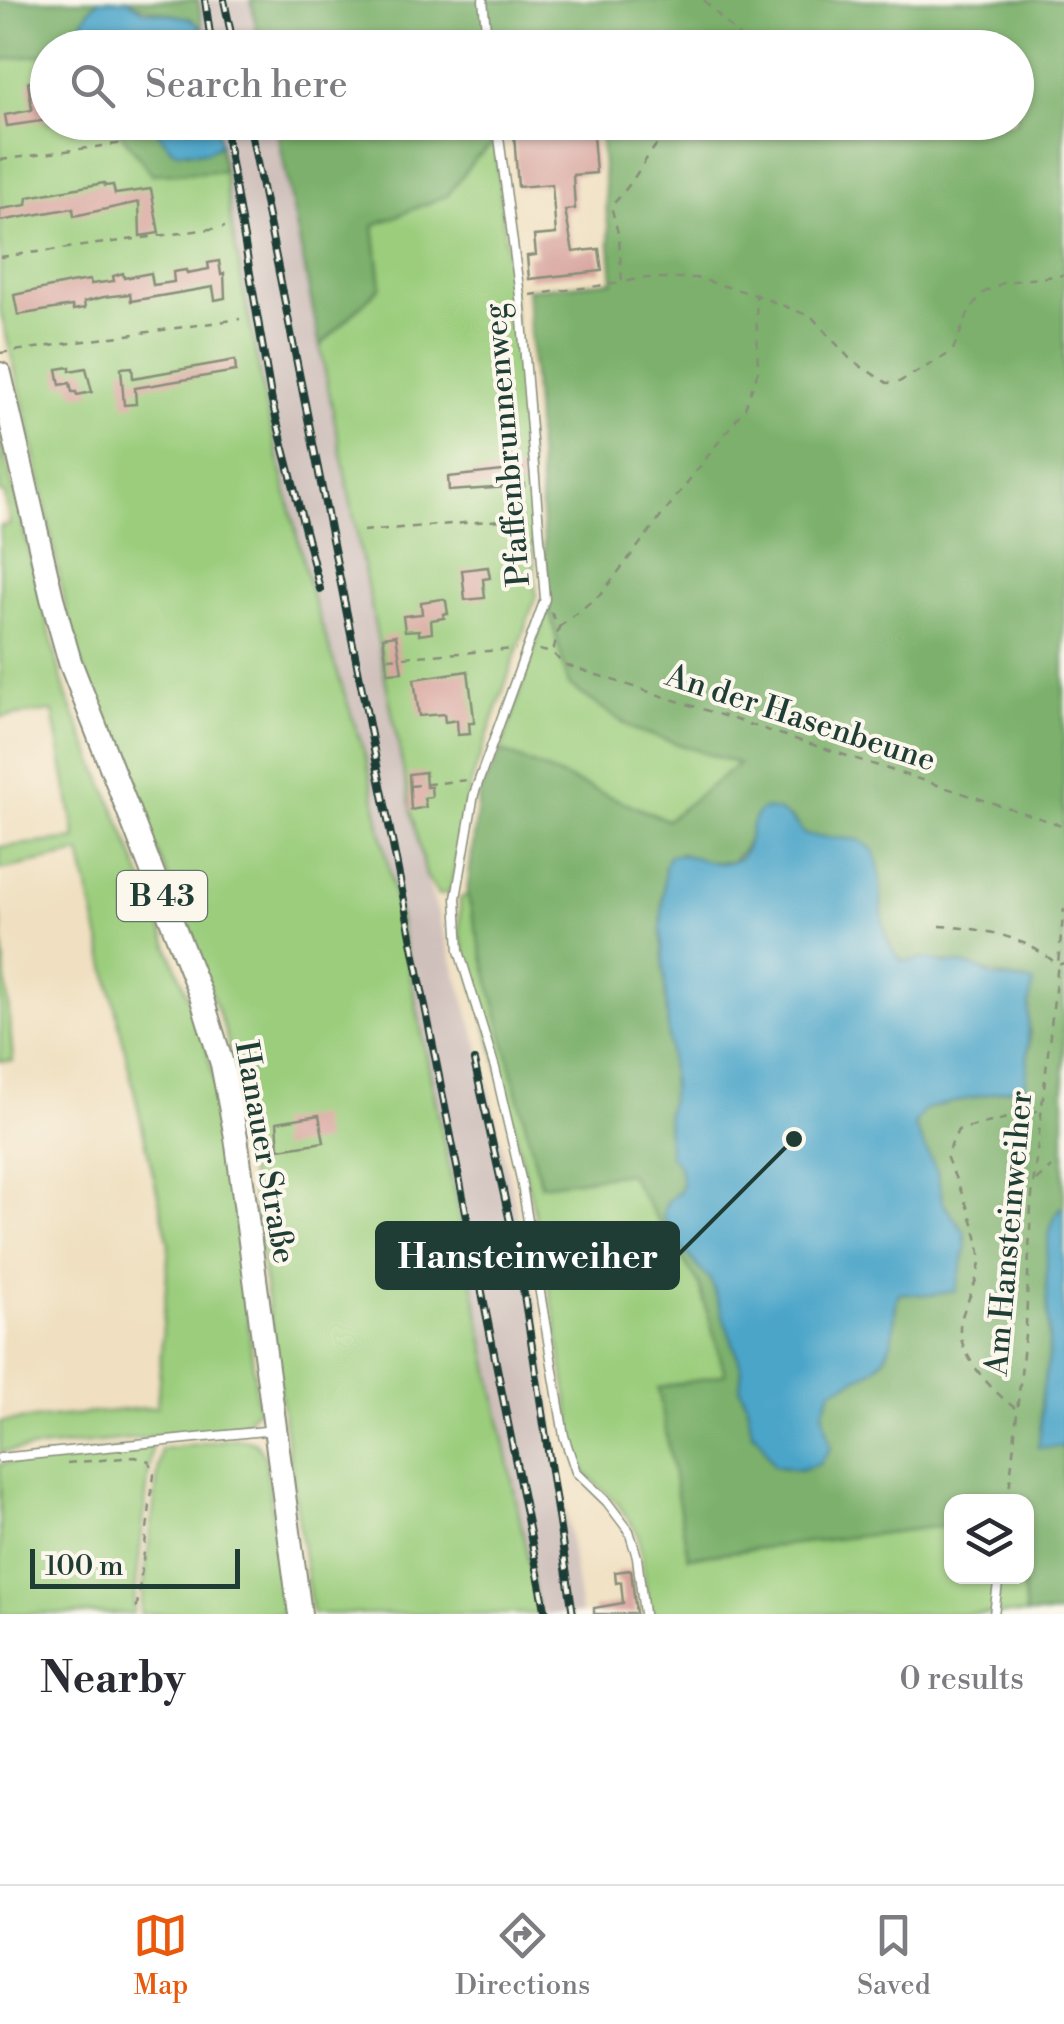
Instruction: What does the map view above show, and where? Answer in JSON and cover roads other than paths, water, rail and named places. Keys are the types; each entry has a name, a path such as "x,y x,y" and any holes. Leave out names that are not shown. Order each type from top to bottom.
{"main road":[{"name":"Hanauer Straße","path":"0,374 70,662 201,996 222,1064 236,1137 300,1614"}],"lane":[{"path":"483,0 486,30"},
{"name":"Pfaffenbrunnenweg","path":"499,140 520,296 544,598 478,779 456,898 459,951 495,1068 521,1179 564,1436 576,1472 630,1531 644,1614"},
{"path":"0,1458 275,1430"},
{"path":"994,1614 998,1584"}],"water":[{"path":"99,0 127,0 143,10 190,18 203,30 81,30 89,10"},
{"path":"164,140 219,140 220,145 206,152 173,151"},
{"path":"763,809 787,816 805,835 859,840 874,850 883,923 892,950 902,961 928,959 953,963 975,967 993,977 1033,982 1025,1085 925,1109 914,1125 937,1172 943,1203 964,1231 966,1247 956,1291 931,1295 899,1293 885,1356 862,1376 832,1390 823,1411 831,1448 819,1464 800,1470 774,1466 752,1432 740,1388 742,1369 711,1281 669,1234 663,1214 667,1202 682,1184 679,1166 670,1156 668,1138 672,1086 661,930 665,866 669,856 677,855 716,863 739,858 753,821"},
{"path":"1064,1206 1064,1447 1038,1447 1049,1354 1047,1251 1055,1216"}],"railway":[{"path":"205,0 209,30"},
{"path":"224,0 230,30"},
{"path":"227,140 272,402 320,589"},
{"path":"253,140 546,1614"},
{"path":"474,1061 519,1262 573,1614"}],"place":[{"name":"Hansteinweiher","path":"794,1139"}]}
